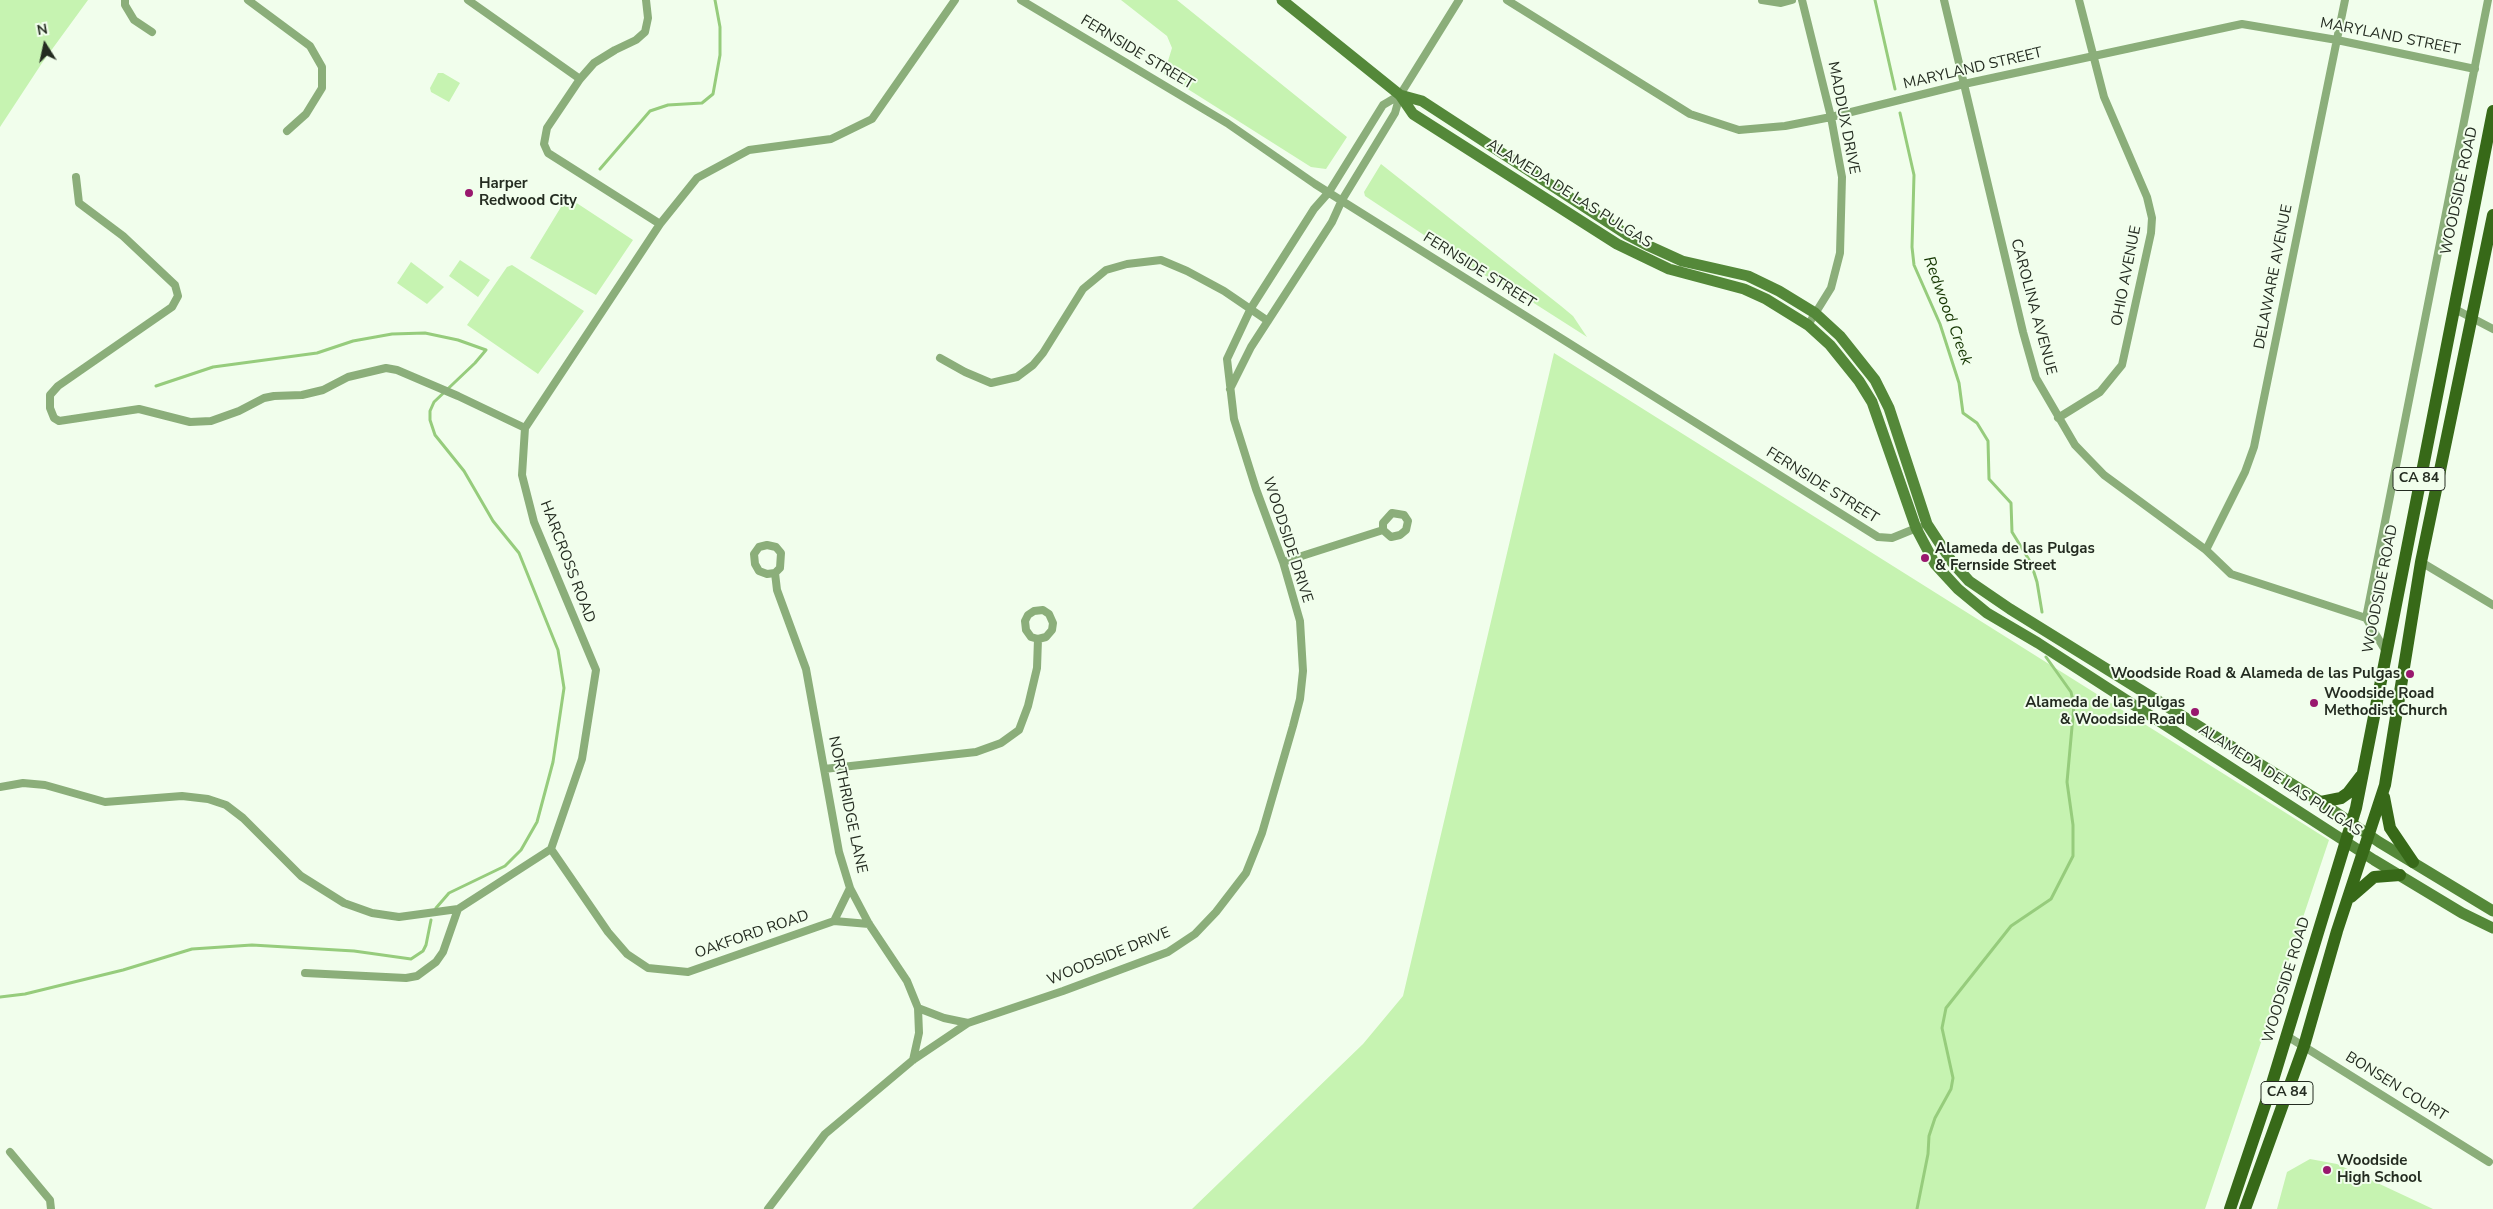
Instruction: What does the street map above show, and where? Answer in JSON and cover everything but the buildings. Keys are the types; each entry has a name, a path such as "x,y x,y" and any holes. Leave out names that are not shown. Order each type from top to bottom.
{"main road":[{"name":"ALAMEDA DE LAS PULGAS","path":"1282,0 1400,95 1413,114 1618,244 1668,269 1744,289 1766,299 1808,325 1830,345 1859,381 1872,402 1916,528 1935,564 1958,588 1987,613 2364,853 2462,913 2493,928"},
{"name":"ALAMEDA DE LAS PULGAS","path":"1400,95 1422,101 1648,246 1682,261 1748,276 1779,291 1815,313 1859,357 1878,387 1889,408 1927,524 1952,562 1969,581 2136,688 2493,911"},
{"name":"WOODSIDE ROAD","path":"2230,1209 2287,1036 2347,842 2365,769 2385,650 2493,111"},
{"name":"CA 84","path":"2245,1209 2304,1046 2347,901 2384,791 2421,562 2493,215"},
{"path":"2128,701 2136,688"},
{"path":"2234,770 2243,754"},
{"path":"2321,802 2341,798 2348,793 2365,769"},
{"path":"2384,791 2390,828 2413,862"},
{"path":"2347,901 2374,877 2400,875"}],"street":[{"path":"125,0 125,6 134,20 152,32"},
{"path":"248,0 310,46 322,67 322,88 306,114 287,131"},
{"path":"468,0 580,79"},
{"path":"646,0 648,18 645,32 636,40 594,63 580,79 546,130 544,144 548,153 660,224"},
{"name":"HARCROSS ROAD","path":"551,849 582,759 596,670 534,522 522,475 525,428 660,224 697,178 748,150 831,139 872,119 955,0"},
{"name":"FERNSIDE STREET","path":"1021,0 1227,123 1328,192 1878,537 1892,538 1927,524"},
{"path":"1230,390 1251,347 1332,222 1342,200 1395,113 1400,95 1459,0"},
{"name":"MARYLAND STREET","path":"1507,0 1690,114 1739,130 1785,126 1831,117 1964,84 2242,24 2337,40 2475,69"},
{"path":"1762,0 1780,2 1792,0"},
{"name":"MADDUX DRIVE","path":"1802,0 1831,117 1842,177 1840,253 1831,288 1808,325"},
{"name":"CAROLINA AVENUE","path":"1944,0 2023,332 2036,378 2075,445 2104,475 2206,550 2231,574 2366,618"},
{"name":"OHIO AVENUE","path":"2058,418 2100,392 2122,365 2151,233 2152,218 2147,197 2104,97 2079,0"},
{"name":"DELAWARE AVENUE","path":"2206,550 2245,472 2254,447 2345,0"},
{"name":"WOODSIDE ROAD","path":"2366,618 2488,0"},
{"name":"WOODSIDE DRIVE","path":"768,1209 825,1134 913,1060 968,1024 1168,952 1202,928 1246,872 1262,832 1300,699 1303,671 1300,621 1283,562 1243,451 1234,419 1227,359 1251,308 1314,209 1328,192 1384,105 1400,95"},
{"path":"76,177 79,203 123,236 175,285 178,296 172,307 58,386 50,395 50,408 54,418 59,422 140,409 190,422 211,421 239,411 264,398 302,396 323,390 348,377 386,368 397,370 458,396 525,428"},
{"path":"940,358 965,372 991,383 1017,376 1033,365 1043,354 1083,290 1106,270 1127,264 1161,260 1187,270 1251,308 1268,321"},
{"path":"2452,308 2493,329"},
{"path":"1283,562 1383,530"},
{"path":"2421,562 2493,605"},
{"name":"NORTHRIDGE LANE","path":"775,573 776,590 806,669 839,852 850,888 869,924 907,981 918,1008 919,1033 913,1060"},
{"path":"2366,618 2385,650"},
{"path":"824,769 976,752 1001,743 1019,730 1028,706 1038,668 1038,639"},
{"path":"0,787 23,783 45,785 105,802 182,796 208,799 226,805 243,818 301,876 344,903 372,913 398,918 458,909 551,849"},
{"name":"OAKFORD ROAD","path":"551,849 608,932 627,954 648,968 688,972 834,921 869,924"},
{"path":"834,921 850,888"},
{"path":"305,973 406,978 417,976 436,962 443,952 458,909"},
{"path":"918,1008 944,1018 968,1024"},
{"name":"BONSEN COURT","path":"2287,1036 2490,1162"},
{"path":"10,1152 50,1200 51,1209"}],"green space":[{"path":"0,0 88,0 42,63 0,127"},
{"path":"1121,0 1177,0 1347,137 1326,169 1311,167 1164,74 1172,48 1167,36"},
{"path":"438,73 443,73 460,83 449,102 431,92 430,88"},
{"path":"1381,164 1573,316 1587,337 1504,284 1495,282 1365,196 1364,192"},
{"path":"572,200 633,240 596,295 530,258 564,202"},
{"path":"460,260 490,280 478,297 449,276"},
{"path":"411,262 444,287 427,304 397,283"},
{"path":"512,265 584,311 538,374 467,325 507,267"},
{"path":"1554,353 2329,840 2205,1209 1192,1209 1363,1044 1403,996"},
{"path":"2310,1159 2337,1164 2433,1209 2277,1209 2287,1172"}],"waterway":[{"path":"600,169 650,111 668,105 702,103 713,94 720,55 720,27 715,0"},
{"name":"Redwood Creek","path":"1875,0 1895,89"},
{"name":"Redwood Creek","path":"1900,113 1914,175 1912,247 1914,265 1940,324 1959,383 1963,413 1977,423 1988,441 1989,479 2011,503 2012,532 2031,563 2037,582 2042,612"},
{"path":"156,386 213,367 317,353 353,341 392,334 425,333 458,340 486,350 434,402 430,411 430,420 435,435 464,471 493,521 519,553 558,650 564,688 553,762 537,822 521,850 505,866 449,893 436,908"},
{"name":"Redwood Creek","path":"1917,1209 1928,1154 1929,1136 1935,1118 1951,1089 1953,1078 1942,1028 1946,1008 2011,926 2051,899 2073,856 2073,825 2067,782 2074,705 2071,692 2046,657"},
{"path":"0,997 25,994 123,970 192,949 252,945 354,951 411,959 423,951 431,920"}],"place":[{"name":"Harper Redwood City","path":"469,193"},
{"name":"Alameda de las Pulgas & Fernside Street","path":"1925,558"},
{"name":"Woodside Road & Alameda de las Pulgas","path":"2410,674"},
{"name":"Woodside Road Methodist Church","path":"2314,703"},
{"name":"Alameda de las Pulgas & Woodside Road","path":"2195,712"},
{"name":"Woodside High School","path":"2327,1170"}]}
